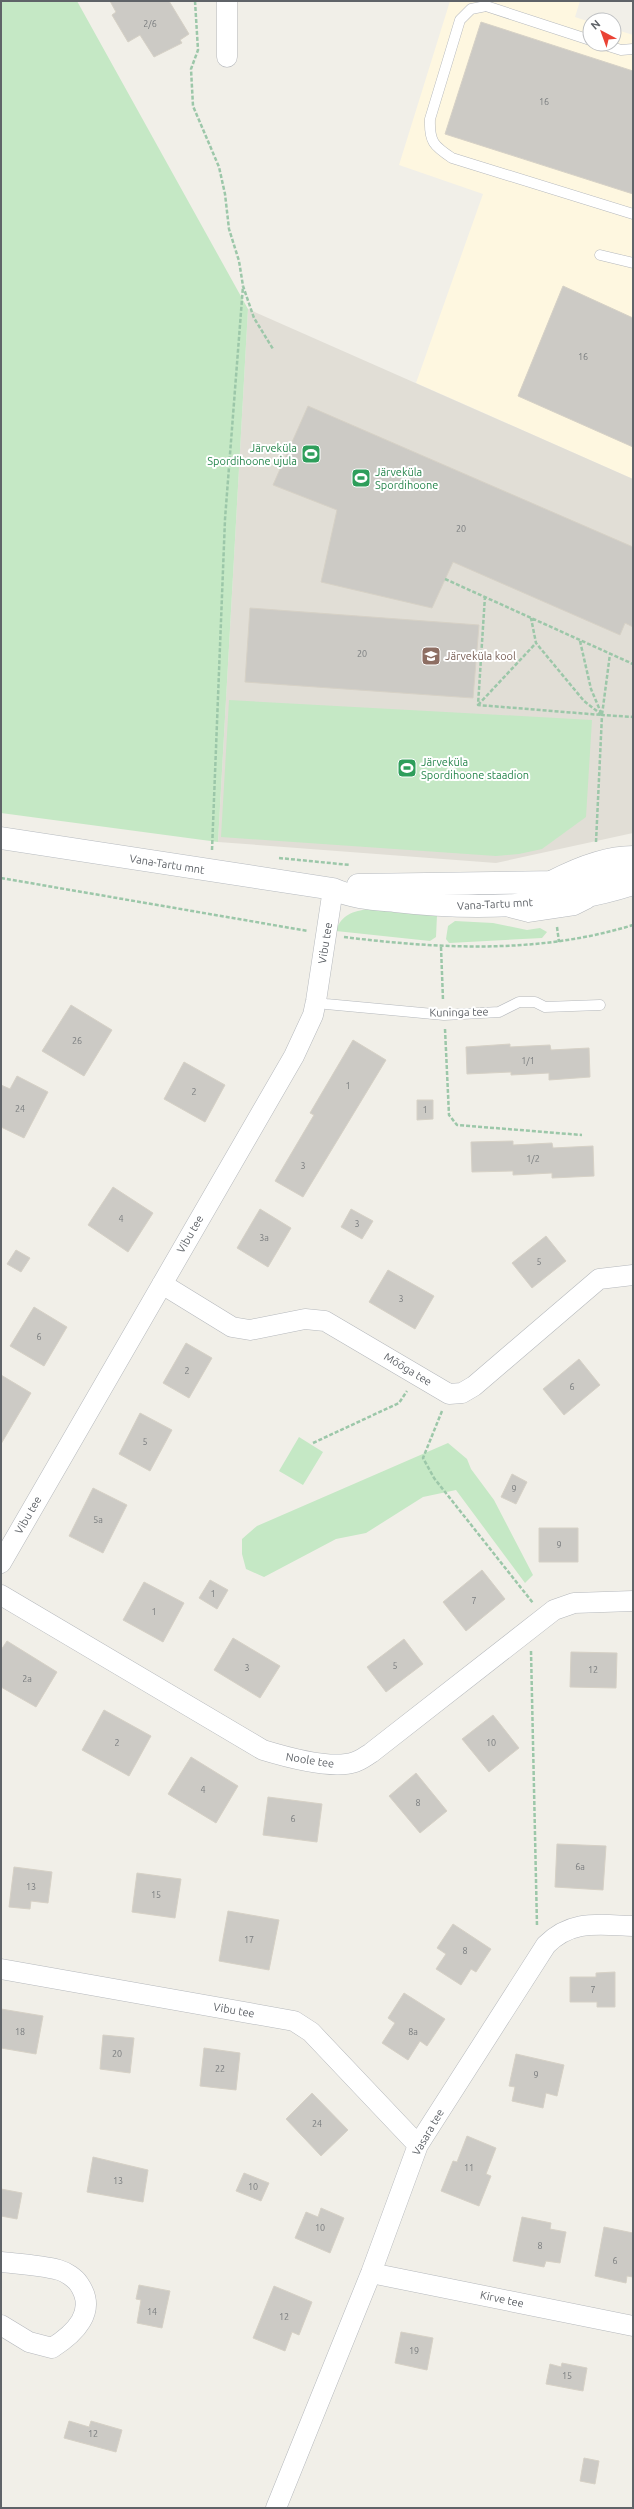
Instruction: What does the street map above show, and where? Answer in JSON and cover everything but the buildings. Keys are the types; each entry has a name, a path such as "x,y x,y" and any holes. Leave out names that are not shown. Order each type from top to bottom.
{"street":[{"path":"227,1 228,57"},
{"name":"Vana-Tartu mnt","path":"1,838 333,889 348,896 441,906 486,906 564,899 625,886"},
{"name":"Vana-Tartu mnt","path":"333,889 350,884 558,882 633,863"},
{"name":"Vibu tee","path":"1,1563 294,1056 313,1015 333,889"},
{"path":"449,1394 462,1393 474,1386 598,1279 633,1275"},
{"name":"Mõõga tee","path":"162,1284 232,1327 250,1330 305,1319 325,1321 449,1394"},
{"name":"Noole tee","path":"1,1595 263,1750 286,1757 341,1765 355,1762 371,1753 554,1610 574,1603 633,1601"},
{"name":"Vasara tee","path":"276,2508 371,2273 418,2145 546,1944 558,1934 569,1928 585,1925 633,1926"},
{"name":"Vibu tee","path":"1,1968 294,2021 311,2032 418,2145"},
{"path":"1,2262 61,2270 76,2280 86,2303 85,2313 71,2336 52,2348 29,2342 1,2325"},
{"name":"Kirve tee","path":"371,2273 633,2326"}],"lane":[{"path":"582,37 486,6 471,9 460,20 430,119 429,136 439,149 452,158 633,214"},
{"path":"622,50 633,49"},
{"path":"600,255 633,263"},
{"path":"536,883 576,863 624,851 633,851"},
{"name":"Kuninga tee","path":"316,1001 326,1004 444,1015 499,1012 519,1002 535,1002 545,1007 600,1005"}],"path":[{"path":"196,1 198,50 191,69 193,106 219,167 225,194 229,229 239,260 243,286 254,318 273,349"},
{"path":"219,852 212,851 225,518 243,286"},
{"path":"445,579 633,664"},
{"path":"478,705 485,596"},
{"path":"531,618 536,643 584,701 602,715"},
{"path":"580,640 591,689 602,715"},
{"path":"478,705 536,643"},
{"path":"596,844 602,715 610,654"},
{"path":"478,705 633,716"},
{"path":"274,857 351,865"},
{"path":"556,920 559,942"},
{"path":"441,947 448,1115 457,1125 582,1135"},
{"path":"313,1442 399,1404 409,1389"},
{"path":"449,1394 423,1458 434,1478 544,1618"},
{"path":"527,1632 532,1654 537,1926 546,1944"}],"shaded area":[{"path":"450,1 580,1 575,17 582,19 582,52 622,52 622,32 633,35 633,479 416,383 483,194 399,165"},
{"name":"Järveküla kool","path":"248,309 633,479 633,833 496,863 218,842"}],"green space":[{"path":"1,1 77,1 248,309 218,842 1,813"},
{"name":"Järveküla Spordihoone staadion","path":"229,700 592,720 586,817 542,849 519,854 496,856 221,837"},
{"path":"369,909 437,915 436,937 430,941 336,931 341,921 348,915"},
{"path":"455,921 493,923 527,930 540,928 547,932 542,938 449,943 446,939 448,926"},
{"path":"299,1437 323,1452 303,1485 279,1471"},
{"path":"448,1443 467,1459 471,1469 494,1500 533,1575 525,1583 456,1490 423,1497 366,1533 336,1539 264,1577 246,1569 242,1554 242,1539 257,1526"}],"place":[{"name":"Järveküla Spordihoone ujula","path":"311,454"},
{"name":"Järveküla Spordihoone","path":"361,478"},
{"name":"Järveküla kool","path":"431,656"},
{"name":"Järveküla Spordihoone staadion","path":"407,768"}]}
